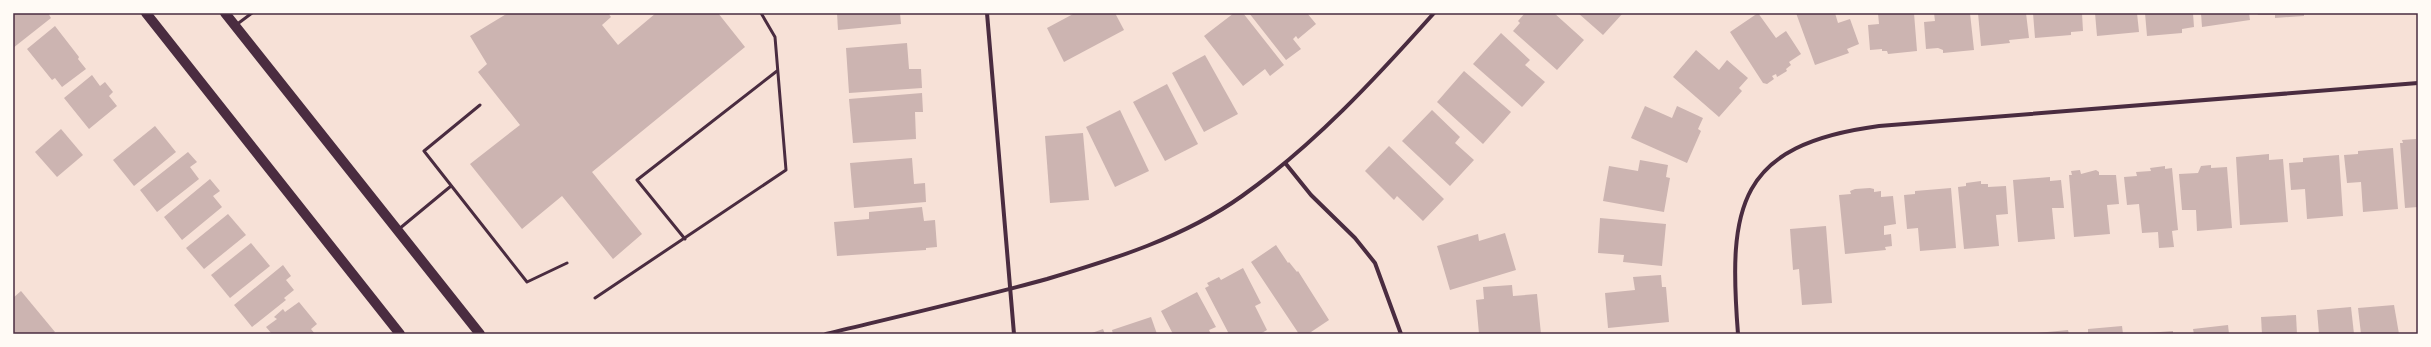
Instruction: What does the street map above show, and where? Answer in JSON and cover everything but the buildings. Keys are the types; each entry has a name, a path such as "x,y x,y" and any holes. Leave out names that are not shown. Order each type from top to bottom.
{"main road":[{"path":"146,13 400,334"},
{"path":"225,13 480,334"}],"street":[{"path":"987,13 1014,334"},
{"path":"826,334 1090,268 1162,240 1235,200 1286,164 1349,103 1434,13"},
{"path":"1738,334 1735,262 1736,235 1742,205 1761,175 1785,154 1814,139 1844,130 1887,125 2418,83"},
{"path":"1286,164 1311,195 1355,238 1375,263 1401,334"}],"lane":[{"path":"235,26 252,13"},
{"path":"595,298 786,170 775,37 761,13"},
{"path":"685,239 637,180 777,71"},
{"path":"480,104 424,151 527,282 567,263"},
{"path":"398,230 451,186"}]}
